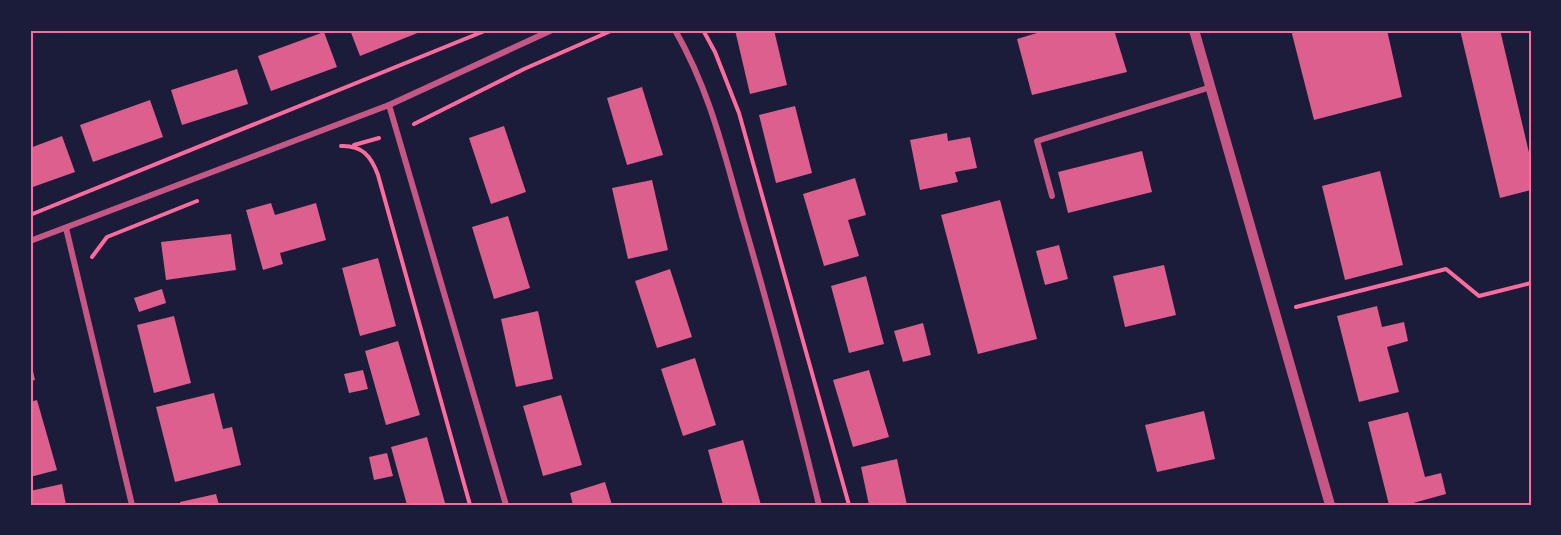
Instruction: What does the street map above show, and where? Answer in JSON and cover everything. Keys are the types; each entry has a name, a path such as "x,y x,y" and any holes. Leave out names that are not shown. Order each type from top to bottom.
{"street":[{"path":"30,241 389,105 552,30"},
{"path":"675,30 696,67 715,117 789,378 819,505"},
{"path":"1194,30 1330,505"},
{"path":"1052,196 1037,141 1210,87"},
{"path":"389,105 506,505"},
{"path":"66,228 132,505"}],"path":[{"path":"30,215 487,30"},
{"path":"398,132 524,69 613,30"},
{"path":"703,30 715,52 739,113 849,505"},
{"path":"337,146 354,145 371,158 375,166 470,505"},
{"path":"79,285 95,279 92,255 107,237 199,201"},
{"path":"1275,312 1446,269 1479,296 1531,283"}],"building":[{"path":"350,30 425,30 360,56"},
{"path":"735,30 774,30 787,85 750,94"},
{"path":"1047,30 1114,30 1127,72 1032,95 1017,39"},
{"path":"1291,30 1387,30 1402,97 1314,120"},
{"path":"1460,30 1500,30 1531,161 1531,190 1500,198"},
{"path":"324,32 337,67 271,91 258,56"},
{"path":"237,69 248,104 182,125 171,90"},
{"path":"642,87 663,155 627,165 607,98"},
{"path":"150,100 163,137 93,162 80,125"},
{"path":"795,106 812,173 776,183 759,115"},
{"path":"504,126 526,192 491,204 469,138"},
{"path":"947,133 948,141 970,137 977,168 955,172 958,182 920,190 910,140"},
{"path":"62,136 75,172 30,188 30,148"},
{"path":"1142,151 1152,192 1068,213 1058,172"},
{"path":"1380,171 1403,265 1345,280 1322,186"},
{"path":"855,178 866,215 848,220 859,256 824,266 803,194"},
{"path":"652,180 668,250 628,259 612,188"},
{"path":"1000,200 1037,339 978,354 941,215"},
{"path":"271,203 275,215 316,203 326,240 280,253 283,264 263,270 246,210"},
{"path":"508,216 530,288 494,299 472,227"},
{"path":"231,234 236,270 166,280 161,242"},
{"path":"1059,245 1068,279 1045,285 1036,251"},
{"path":"378,258 396,326 360,336 342,268"},
{"path":"1164,265 1176,315 1125,327 1113,276"},
{"path":"670,269 692,337 657,348 635,281"},
{"path":"866,276 884,344 849,353 831,286"},
{"path":"162,289 166,303 139,312 134,298"},
{"path":"1377,306 1382,327 1404,322 1408,341 1387,347 1399,392 1359,402 1337,316"},
{"path":"538,311 553,379 516,387 501,319"},
{"path":"174,316 191,383 154,393 137,325"},
{"path":"923,323 931,355 903,362 894,331"},
{"path":"398,341 420,415 386,425 365,351"},
{"path":"695,358 716,425 683,436 661,369"},
{"path":"30,363 35,380 30,381"},
{"path":"363,370 368,389 349,393 344,374"},
{"path":"869,370 889,437 853,447 833,380"},
{"path":"214,393 223,429 232,427 241,465 175,482 156,407"},
{"path":"561,395 582,465 543,476 523,406"},
{"path":"37,400 57,470 30,477 30,402"},
{"path":"1204,411 1215,459 1157,472 1145,425"},
{"path":"1408,412 1425,477 1441,473 1446,494 1406,505 1389,505 1368,422"},
{"path":"427,437 445,503 407,505 391,447"},
{"path":"743,440 761,505 723,505 708,450"},
{"path":"387,453 393,476 374,480 369,457"},
{"path":"897,459 907,505 869,505 861,467"},
{"path":"605,482 612,505 573,505 570,493"},
{"path":"62,484 66,505 30,505 30,491"},
{"path":"216,494 219,505 180,505 180,502"}]}
